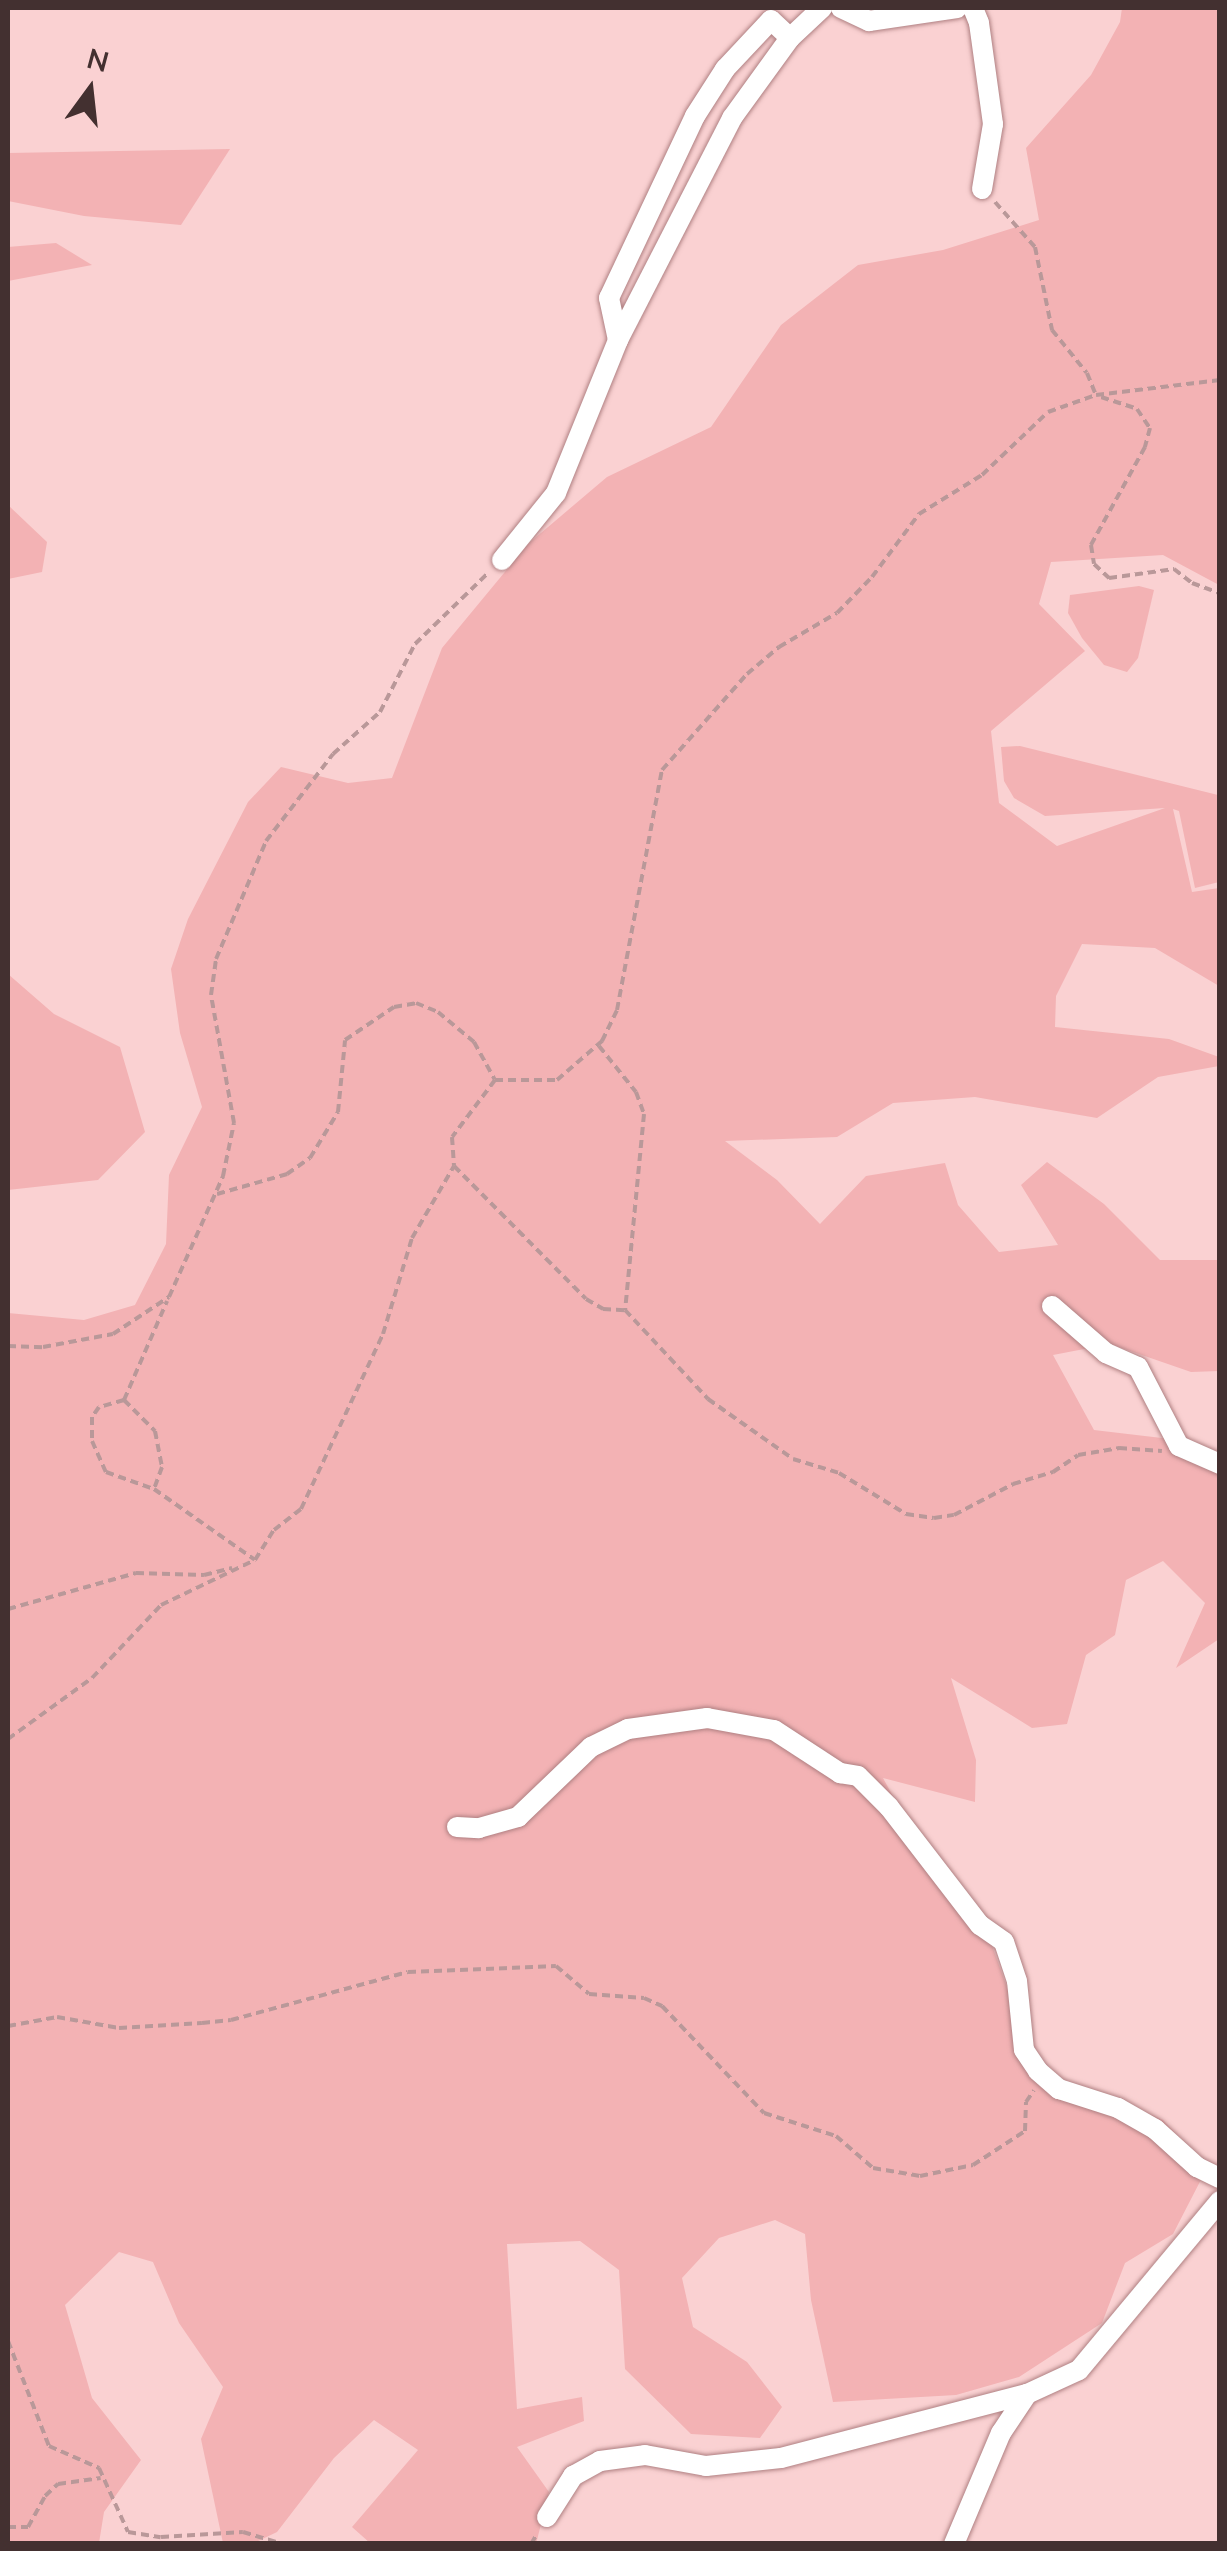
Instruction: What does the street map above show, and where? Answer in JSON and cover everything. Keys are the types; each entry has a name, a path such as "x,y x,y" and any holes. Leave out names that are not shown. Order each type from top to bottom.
{"street":[{"path":"502,560 556,493 618,340 732,118 790,38 822,8"},
{"path":"841,8 870,21 957,8"},
{"path":"973,8 980,23 993,124 982,189"},
{"path":"618,340 610,298 652,201 725,69 772,12 790,38"},
{"path":"1052,1306 1106,1353 1138,1366 1179,1446 1220,1464"},
{"path":"458,1827 479,1828 518,1817 591,1747 628,1729 708,1718 774,1730 840,1773 858,1776 889,1807 980,1924 1004,1942 1017,1981 1024,2050 1044,2076 1059,2089 1118,2108 1154,2129 1196,2167 1220,2178"},
{"path":"547,2517 573,2476 600,2461 645,2455 706,2466 780,2458 1027,2394 1079,2370 1220,2202"},
{"path":"954,2544 1001,2433 1027,2394"}],"path":[{"path":"982,189 1035,247 1052,330 1088,374 1096,395"},
{"path":"496,1080 557,1080 599,1046 617,1010 658,786 671,755 765,657 824,623 852,599 919,514 982,475 1048,412 1096,395 1220,380"},
{"path":"1096,395 1136,408 1150,428 1145,447 1091,545 1094,564 1109,578 1174,569 1192,583 1220,593"},
{"path":"255,1560 154,1490 110,1476 92,1441 90,1425 95,1410 124,1400 216,1194 234,1123 211,994 216,958 266,841 333,754 380,712 414,644 502,560"},
{"path":"216,1194 287,1174 310,1158 338,1112 345,1040 394,1007 416,1003 438,1012 474,1042 496,1080"},
{"path":"599,1046 636,1092 644,1114 625,1310"},
{"path":"8,1739 92,1678 161,1606 255,1560 274,1530 301,1509 384,1334 412,1238 454,1166 452,1138 496,1080"},
{"path":"454,1166 586,1299 603,1309 625,1310 721,1409 793,1459 839,1473 906,1514 954,1516 1013,1484 1053,1472 1090,1452 1140,1448 1177,1454"},
{"path":"8,1346 42,1347 113,1334 169,1297"},
{"path":"124,1400 156,1430 162,1466 154,1490"},
{"path":"8,1609 136,1573 204,1575 255,1560"},
{"path":"8,2026 57,2018 118,2028 202,2024 232,2020 408,1972 556,1966 588,1994 644,1998 662,2006 764,2114 836,2136 873,2168 920,2176 973,2165 1017,2138 1028,2125 1026,2102 1044,2076"},
{"path":"8,2341 49,2446 65,2457 100,2468 128,2532 161,2537 243,2532 283,2544"},
{"path":"8,2527 28,2527 44,2496 58,2484 102,2478"}],"shaded area":[{"path":"1122,8 1219,8 1219,585 1163,555 1051,562 1039,604 1085,651 991,731 999,803 1057,846 1165,808 1045,816 1014,798 1004,781 1001,747 1020,746 1218,795 1219,882 1195,888 1179,811 1173,809 1192,892 1219,888 1219,986 1155,948 1082,944 1056,996 1055,1027 1169,1039 1219,1057 1219,1066 1158,1077 1097,1118 975,1097 893,1103 837,1137 725,1141 777,1180 820,1224 866,1176 945,1163 958,1205 999,1252 1058,1245 1021,1185 1047,1162 1104,1204 1160,1260 1219,1260 1219,1371 1191,1372 1110,1344 1053,1355 1094,1430 1187,1441 1219,1456 1219,1639 1176,1668 1205,1603 1163,1561 1126,1580 1115,1635 1086,1655 1067,1724 1032,1728 951,1678 976,1760 975,1802 883,1778 927,1859 986,1929 1009,1993 1021,2062 1051,2082 1113,2098 1163,2120 1207,2168 1173,2234 1125,2263 1102,2323 1019,2377 956,2395 833,2402 811,2300 805,2234 775,2220 719,2238 682,2278 693,2327 747,2362 782,2407 760,2438 691,2434 625,2369 619,2270 580,2241 507,2244 517,2409 582,2397 584,2421 517,2447 549,2492 536,2544 370,2543 352,2527 418,2450 374,2420 334,2458 277,2532 254,2543 223,2543 201,2439 223,2387 179,2323 153,2262 119,2252 65,2305 92,2398 141,2460 104,2512 99,2543 8,2543 8,1313 84,1320 135,1305 166,1244 169,1175 202,1107 180,1033 171,969 188,919 248,802 281,767 348,783 392,778 442,648 528,544 607,477 711,427 781,325 858,265 943,250 1039,220 1026,148 1091,75 1120,22"},
{"path":"230,149 181,225 84,216 8,201 8,153"},
{"path":"56,243 92,265 8,281 8,247"},
{"path":"8,505 47,542 42,572 8,579"},
{"path":"1139,586 1154,590 1138,658 1127,672 1104,665 1082,638 1068,613 1070,595"},
{"path":"8,974 54,1014 120,1047 145,1132 98,1180 8,1190"}]}
